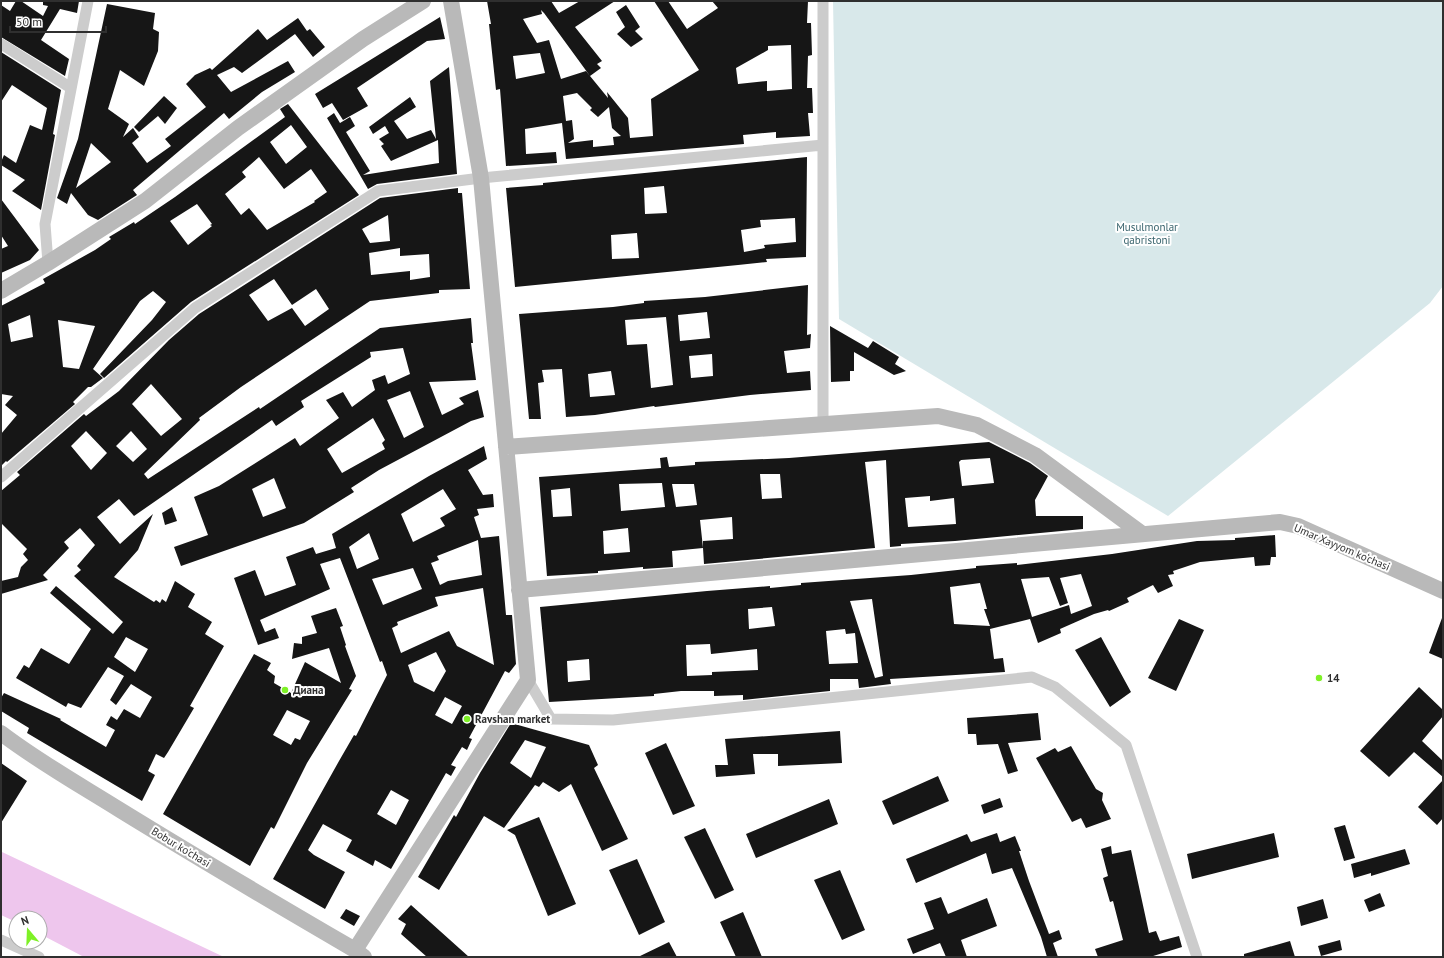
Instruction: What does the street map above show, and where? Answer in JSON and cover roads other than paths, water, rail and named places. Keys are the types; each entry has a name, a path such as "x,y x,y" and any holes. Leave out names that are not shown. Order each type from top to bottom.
{"street":[{"path":"48,263 45,224 88,1"},
{"path":"1,291 145,201 238,128 363,39 423,1"},
{"path":"451,1 481,178 528,680 551,719 613,720 1032,677 1055,687 1126,744 1198,957"},
{"path":"823,1 823,424"},
{"path":"1,44 71,88"},
{"path":"1,477 194,308 378,191 481,178 823,145"},
{"path":"506,447 938,416 977,425 1035,455 1141,533"},
{"name":"Umar Xayyom ko‘chasi","path":"519,590 1141,533 1280,522 1298,526 1443,592"},
{"path":"360,953 528,680"},
{"name":"Bobur ko'chasi","path":"1,733 24,750 145,826 360,953"},
{"path":"1,940 39,957"}],"place":[{"name":"14","path":"1319,678"},
{"name":"Диана","path":"285,690"},
{"name":"Ravshan market","path":"467,719"}],"park label":[{"name":"Musulmonlar qabristoni","path":"1147,233"}]}
